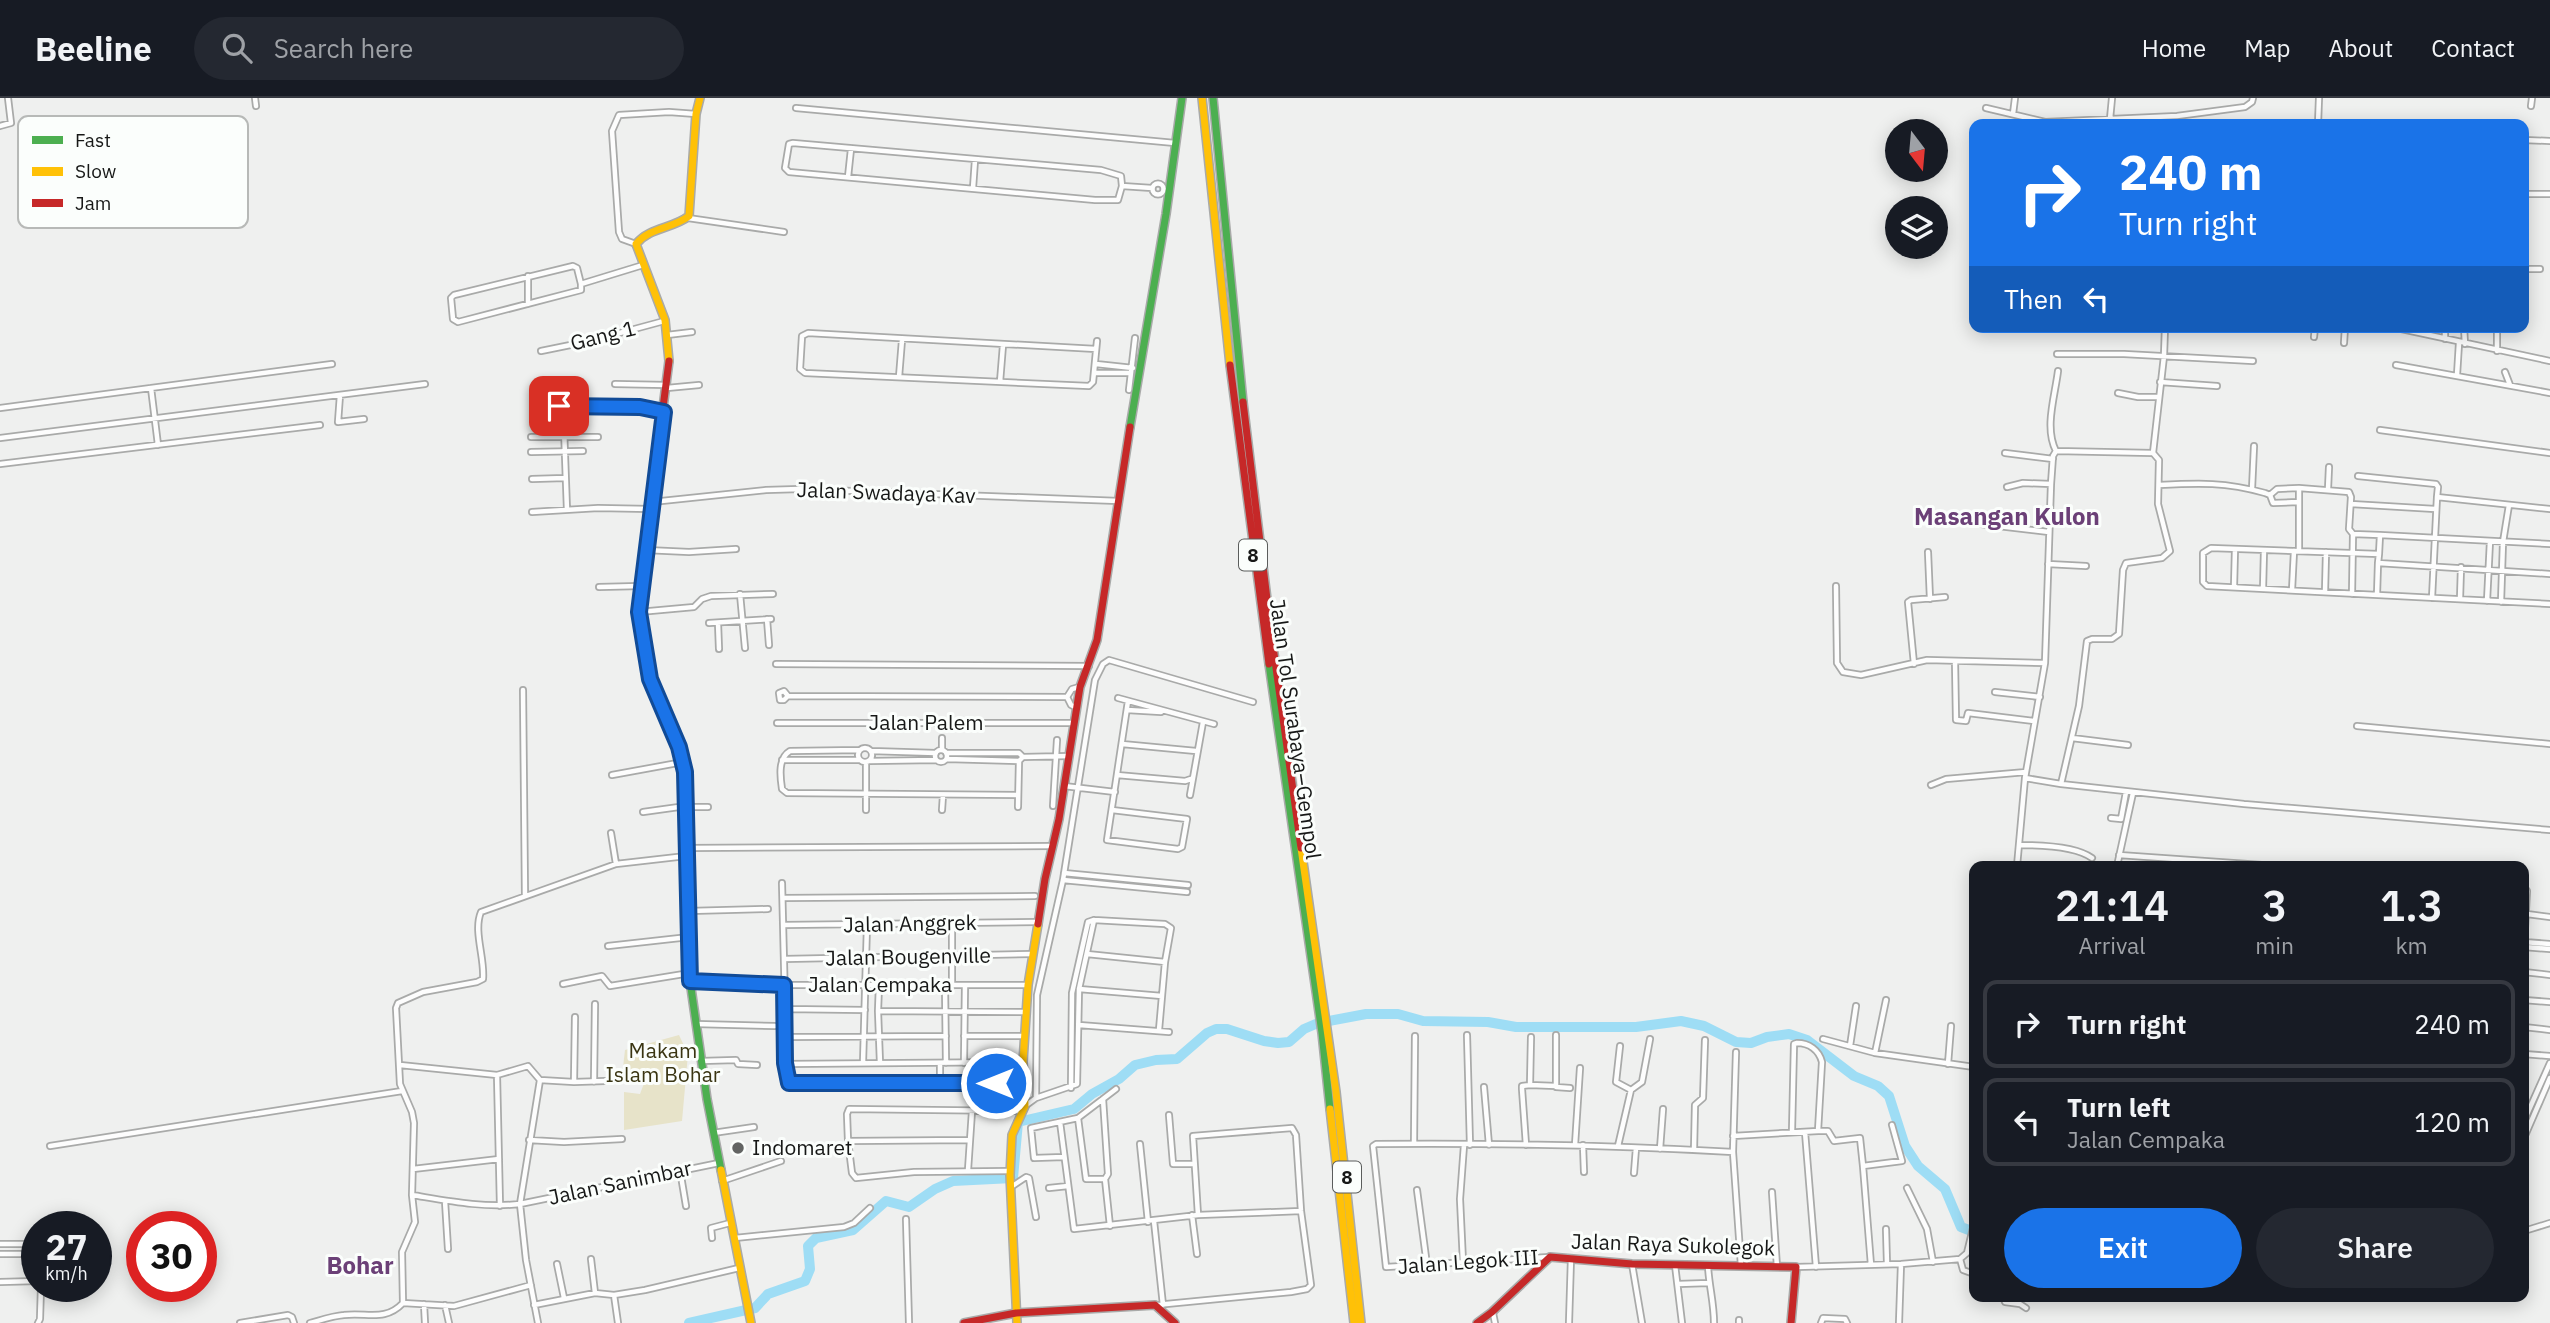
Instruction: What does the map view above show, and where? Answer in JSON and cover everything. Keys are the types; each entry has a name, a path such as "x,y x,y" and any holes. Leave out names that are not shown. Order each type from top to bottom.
{"main road":[{"path":"700,98 696,114 691,208 687,218 648,231 636,244 665,320 667,335 667,387 640,586 639,612 650,679 684,762 690,977 695,1024 738,1268 750,1320"},
{"path":"1017,1323 1010,1179 1012,1135 1023,1109 1024,1036 1032,954 1041,894 1071,787 1069,756 1080,687 1097,640 1120,501 1135,370 1177,143 1182,98"},
{"name":"Jalan Tol Surabaya–Gempol","path":"1202,98 1224,321 1250,530 1322,1010"},
{"name":"Jalan Tol Surabaya–Gempol","path":"1213,98 1251,475 1352,1217 1361,1323"},
{"name":"Jalan Tol Surabaya–Gempol","path":"1325,1032 1354,1323"},
{"name":"Jalan Raya Sukolegok","path":"1477,1323 1550,1257 1632,1264 1796,1267 1791,1323"},
{"path":"964,1323 1016,1313 1159,1305 1175,1323"}],"street":[{"path":"0,126 11,122 8,98"},
{"path":"255,98 256,106"},
{"path":"2013,114 2015,98"},
{"path":"2112,98 2110,119 2177,116 2245,107 2253,98"},
{"path":"2318,119 2319,98"},
{"path":"2531,106 2532,98"},
{"path":"796,108 1177,143"},
{"path":"1986,108 2033,119"},
{"path":"636,244 622,239 619,232 612,131 619,115 669,112 696,114"},
{"path":"2529,140 2550,141"},
{"path":"791,143 851,149 1101,170 1121,176 1122,186 1120,197 1116,200 789,172 786,168 791,143"},
{"path":"848,177 851,149"},
{"path":"973,188 975,160"},
{"path":"1122,186 1152,188 1158,183 1167,190"},
{"path":"2529,194 2550,194"},
{"path":"687,218 783,232"},
{"path":"581,284 643,265"},
{"path":"575,266 581,284 582,290 456,322 453,319 454,295 575,266"},
{"path":"2529,269 2540,269"},
{"path":"528,276 528,304"},
{"name":"Gang 1","path":"541,351 590,341 665,320"},
{"path":"667,335 692,332"},
{"path":"1096,349 808,333 802,336 800,369 805,373 1089,386 1095,373 1097,341"},
{"path":"2061,784 2082,688 2087,641 2112,639 2119,634 2123,568 2129,562 2162,558 2170,551 2158,504 2159,460 2153,453 2165,333"},
{"path":"2344,343 2345,333"},
{"path":"2424,333 2462,344 2550,362"},
{"path":"2445,333 2445,339"},
{"path":"2457,375 2464,333"},
{"path":"2497,333 2497,351"},
{"path":"1129,390 1135,370 1136,338"},
{"path":"899,377 902,340"},
{"path":"1000,382 1003,345"},
{"path":"2057,354 2253,361"},
{"path":"0,408 331,364"},
{"path":"1096,364 1135,370"},
{"path":"2396,365 2550,393"},
{"path":"1095,373 1135,370"},
{"path":"2017,861 2026,775 2045,663 2051,484 2056,451 2050,437 2050,428 2058,371"},
{"path":"2505,372 2510,386"},
{"path":"2160,382 2217,386"},
{"path":"0,438 425,384"},
{"path":"615,384 667,387 699,384"},
{"path":"151,388 158,445"},
{"path":"2118,393 2159,397"},
{"path":"337,396 338,422 364,419"},
{"path":"559,406 640,407 664,412"},
{"path":"0,464 320,425"},
{"path":"564,428 567,510"},
{"path":"2380,430 2550,453"},
{"path":"531,437 598,437"},
{"path":"2252,489 2254,446"},
{"path":"2056,451 2153,453"},
{"path":"531,452 583,452"},
{"path":"2005,453 2053,459"},
{"path":"2328,489 2329,467"},
{"path":"2358,476 2436,484 2438,487 2432,598"},
{"path":"532,479 565,478"},
{"path":"2159,485 2211,482 2270,495"},
{"path":"2007,487 2051,484"},
{"path":"2270,495 2277,489 2299,488 2348,492 2351,497 2349,529 2353,534 2352,594"},
{"path":"2292,590 2299,488"},
{"name":"Jalan Swadaya Kav","path":"532,512 651,506 766,490 800,489 1120,501"},
{"path":"2270,495 2273,503 2298,502"},
{"path":"2437,497 2550,509"},
{"path":"2351,505 2435,509"},
{"path":"2501,602 2503,542 2509,505"},
{"path":"1964,522 2049,531"},
{"path":"2353,534 2550,544"},
{"path":"2376,595 2380,535"},
{"path":"2487,601 2490,541"},
{"path":"2379,554 2208,548 2203,553 2204,584 2550,604"},
{"path":"646,550 689,552 736,549"},
{"path":"2234,587 2235,549"},
{"path":"2263,589 2264,550"},
{"path":"1928,552 1930,598"},
{"path":"2325,592 2326,552"},
{"path":"2378,563 2550,574"},
{"path":"2048,564 2086,566"},
{"path":"2460,599 2461,567"},
{"path":"599,587 640,586"},
{"path":"1836,586 1838,667 1843,672 1861,675 1927,660 2045,663"},
{"path":"740,594 745,648"},
{"path":"639,612 694,607 710,596 773,594"},
{"path":"1914,664 1908,602 1945,597"},
{"path":"709,623 769,619 769,645"},
{"path":"718,623 719,649"},
{"path":"1036,1098 1037,995 1056,898 1063,880 1071,787 1095,680 1109,660 1253,702"},
{"path":"1955,661 1956,720 1966,721 1968,713 2034,721"},
{"path":"776,664 1089,666"},
{"path":"1067,698 1072,690 1080,687"},
{"path":"523,690 525,896"},
{"path":"1995,692 2040,697"},
{"path":"788,696 1067,698"},
{"path":"1067,698 1077,709"},
{"path":"1118,698 1147,709"},
{"path":"1112,810 1187,819 1182,847 1178,849 1108,842 1106,837 1128,701"},
{"path":"1127,710 1147,709 1172,713 1214,724"},
{"path":"1190,795 1203,722"},
{"name":"Jalan Palem","path":"778,723 1075,723"},
{"path":"2357,726 2550,744"},
{"path":"942,738 947,760"},
{"path":"2072,738 2128,745"},
{"path":"1054,806 1057,740"},
{"path":"1122,744 1196,751"},
{"path":"1018,795 787,793 781,784 782,760 785,753 790,751 865,748 872,751 944,751 1020,757"},
{"path":"859,760 860,750"},
{"path":"866,810 868,762 872,751"},
{"path":"936,753 936,760"},
{"path":"782,760 943,762 1069,756"},
{"path":"1018,807 1020,757"},
{"path":"612,775 684,762"},
{"path":"1117,775 1185,781 1191,779"},
{"path":"1931,785 1946,779 2026,775 2061,784 2130,793 2550,830"},
{"path":"1071,787 1115,792"},
{"path":"2111,818 2121,819 2130,793"},
{"path":"2118,861 2130,793"},
{"path":"942,810 943,795"},
{"path":"643,812 708,807"},
{"path":"611,833 616,864"},
{"path":"2019,845 2040,845 2083,852 2092,858"},
{"path":"404,1303 402,1254 415,1225 412,1195 413,1116 402,1091 397,1006 403,999 423,992 482,979 479,915 616,864 687,852 1053,846"},
{"path":"2119,855 2206,861"},
{"path":"2162,856 2162,861"},
{"path":"1064,873 1188,885"},
{"path":"1063,880 1187,892"},
{"path":"782,883 782,984 787,1082 1024,1083"},
{"path":"1172,890 1173,883"},
{"path":"783,898 1041,894 1056,898"},
{"path":"689,911 768,909"},
{"path":"2529,914 2550,917"},
{"path":"1071,1088 1073,988 1087,924 1094,920 1169,926 1171,930 1165,962 1159,1030"},
{"path":"1036,1217 1029,1178 1026,1177 1010,1179 968,1170 906,1172 856,1178 852,1173 847,1114 849,1109 1023,1109 1036,1098 1077,1084 1079,989 1094,920"},
{"name":"Jalan Anggrek","path":"783,925 1037,922"},
{"path":"940,1083 952,956 952,923"},
{"path":"863,1063 867,925"},
{"path":"608,946 689,937"},
{"path":"2529,945 2550,947"},
{"name":"Jalan Bougenville","path":"784,959 1032,954"},
{"path":"1087,954 1165,962"},
{"path":"2529,973 2550,975"},
{"name":"Jalan Cempaka","path":"563,984 602,976 610,986 690,977 782,984 1028,985"},
{"path":"878,985 880,1063"},
{"path":"964,1063 965,986"},
{"path":"1073,988 1162,996"},
{"path":"1875,1053 1885,1000"},
{"path":"2529,1000 2550,1002"},
{"path":"594,1082 595,1004"},
{"path":"1850,1046 1856,1006"},
{"path":"785,1009 865,1010"},
{"path":"878,1011 1026,1012"},
{"path":"574,1082 575,1017"},
{"path":"695,1024 775,1026"},
{"path":"1079,1025 1169,1031"},
{"path":"1948,1064 1951,1026"},
{"path":"2529,1028 2550,1030"},
{"path":"1463,1262 1460,1199 1467,1145 1466,1035"},
{"path":"1556,1035 1556,1086"},
{"path":"785,1037 946,1036"},
{"path":"964,1036 1024,1036"},
{"path":"1415,1036 1414,1143 1583,1145 1733,1152"},
{"path":"1530,1085 1531,1037"},
{"path":"1618,1146 1631,1090 1642,1082 1650,1039"},
{"path":"1823,1039 1875,1053 1969,1067"},
{"path":"1694,1150 1695,1105 1703,1098 1705,1040"},
{"path":"1792,1132 1794,1044 1797,1043 1810,1046 1818,1052 1822,1062 1818,1131"},
{"path":"1620,1046 1615,1080 1631,1090"},
{"path":"1736,1052 1733,1152 1741,1266"},
{"path":"2529,1054 2550,1056"},
{"path":"701,1061 736,1060 738,1064 757,1065"},
{"path":"785,1063 1023,1062"},
{"path":"2529,1110 2550,1063"},
{"path":"400,1065 497,1074 528,1066 540,1080 605,1081"},
{"path":"1576,1145 1580,1068"},
{"path":"497,1074 500,1206"},
{"path":"2529,1127 2550,1079"},
{"path":"538,1323 530,1285 520,1204 540,1080"},
{"path":"1525,1144 1522,1086 1570,1088"},
{"path":"1485,1087 1489,1145"},
{"path":"1064,1157 1034,1158 1030,1130 1078,1118 1116,1089"},
{"path":"50,1146 402,1091"},
{"path":"1104,1099 1108,1174 1105,1179 1110,1226"},
{"path":"1660,1149 1663,1109"},
{"path":"968,1170 972,1111"},
{"path":"1169,1115 1173,1164 1194,1164"},
{"path":"1078,1118 1086,1179 1105,1179"},
{"path":"1060,1122 1075,1230 1195,1215 1301,1211"},
{"path":"1863,1166 1902,1161 1892,1125"},
{"path":"713,1133 754,1127"},
{"path":"1140,1143 1159,1305 1307,1289 1311,1280 1301,1211 1296,1135 1292,1128 1193,1136 1197,1254"},
{"path":"1733,1136 1818,1131 1829,1132 1834,1142 1860,1138 1871,1265"},
{"path":"1805,1132 1816,1267"},
{"path":"529,1140 564,1142 622,1139"},
{"path":"848,1141 970,1140"},
{"name":"Jalan Legok III","path":"1414,1143 1376,1144 1372,1148 1386,1267 1550,1257"},
{"path":"1583,1145 1584,1172"},
{"path":"1634,1173 1636,1148"},
{"path":"413,1169 499,1160"},
{"path":"722,1181 781,1161"},
{"name":"Jalan Sanimbar","path":"412,1195 500,1206 520,1204 719,1163"},
{"path":"680,1170 686,1206"},
{"path":"1049,1188 1068,1186"},
{"path":"1907,1188 1927,1228 1933,1262"},
{"path":"1417,1190 1427,1265"},
{"path":"1772,1192 1777,1266"},
{"path":"445,1201 448,1249"},
{"path":"733,1238 848,1226 870,1208"},
{"path":"906,1219 909,1323"},
{"path":"712,1238 711,1228 730,1223"},
{"path":"2529,1229 2550,1223"},
{"path":"1886,1229 1887,1264"},
{"path":"1796,1267 1901,1264 1960,1259 1966,1255 1969,1242"},
{"path":"0,1244 21,1244"},
{"path":"0,1254 21,1254"},
{"path":"1569,1323 1570,1257"},
{"path":"592,1259 595,1293"},
{"path":"1960,1259 1963,1270 1969,1272"},
{"path":"557,1264 564,1298"},
{"path":"1632,1264 1642,1323"},
{"path":"1899,1323 1901,1264"},
{"path":"1675,1265 1682,1323"},
{"path":"1708,1266 1714,1323"},
{"path":"534,1305 595,1293 614,1295 645,1290 738,1268"},
{"path":"0,1282 21,1281"},
{"path":"1678,1284 1709,1283"},
{"path":"310,1323 347,1314 376,1317 392,1312 404,1303 445,1306 461,1304 530,1285"},
{"path":"614,1295 618,1323"},
{"path":"38,1323 40,1302"},
{"path":"2005,1302 2021,1304 2026,1308"},
{"path":"424,1304 425,1323"},
{"path":"445,1306 449,1323"},
{"path":"1492,1312 1495,1323"},
{"path":"240,1323 288,1315 294,1323"},
{"path":"365,1317 367,1323"},
{"path":"1821,1323 1822,1319 1832,1318 1845,1319 1847,1323"}],"green space":[{"name":"Makam Islam Bohar","path":"679,1035 688,1054 682,1121 624,1130 624,1092 640,1094 646,1078 622,1076 625,1050"}],"waterway":[{"path":"689,1323 755,1308 768,1294 805,1281 810,1269 808,1246 816,1238 853,1230 886,1201 909,1207 935,1189 953,1181 1013,1178 1018,1122 1074,1109 1135,1065 1177,1059 1207,1033 1216,1029 1227,1029 1264,1041 1289,1042 1304,1029 1318,1023 1366,1014 1398,1014 1423,1021 1488,1022 1516,1027 1636,1027 1681,1021 1704,1026 1736,1042 1751,1043 1767,1037 1789,1034 1807,1040 1854,1076 1878,1086 1889,1096 1905,1146 1918,1166 1945,1189 1961,1227 1969,1230"}],"traffic: fast":[{"path":"1130,427 1166,214 1182,98"},
{"path":"1213,98 1243,402"},
{"path":"1269,664 1322,1033 1330,1109"},
{"path":"686,834 690,981 707,1099 721,1170"}],"traffic: slow":[{"path":"669,361 665,320 636,244 648,234 689,216 696,114 700,98"},
{"path":"1202,98 1230,365"},
{"path":"1301,848 1336,1092 1361,1323"},
{"path":"1017,1323 1010,1175 1012,1135 1025,1106 1023,1062 1028,985 1038,924"},
{"path":"1330,1109 1354,1323"},
{"path":"721,1170 751,1323"}],"traffic: jam":[{"path":"669,361 639,612 646,666 679,747 685,772 686,834"},
{"path":"1230,365 1269,664"},
{"path":"1243,402 1301,848"},
{"path":"1038,924 1059,819 1080,687 1097,640 1130,427"},
{"path":"1477,1323 1550,1257 1632,1264 1796,1267 1791,1323"},
{"path":"964,1323 1016,1313 1155,1305 1175,1323"}],"place":[{"name":"Indomaret","path":"738,1148"}],"district":[{"name":"Masangan Kulon","path":"2007,517"},
{"name":"Bohar","path":"360,1266"}],"route":[{"path":"559,406 640,407 664,412 640,586 639,612 646,666 684,762 690,981 784,985 785,1063 789,1083 996,1083"}]}
